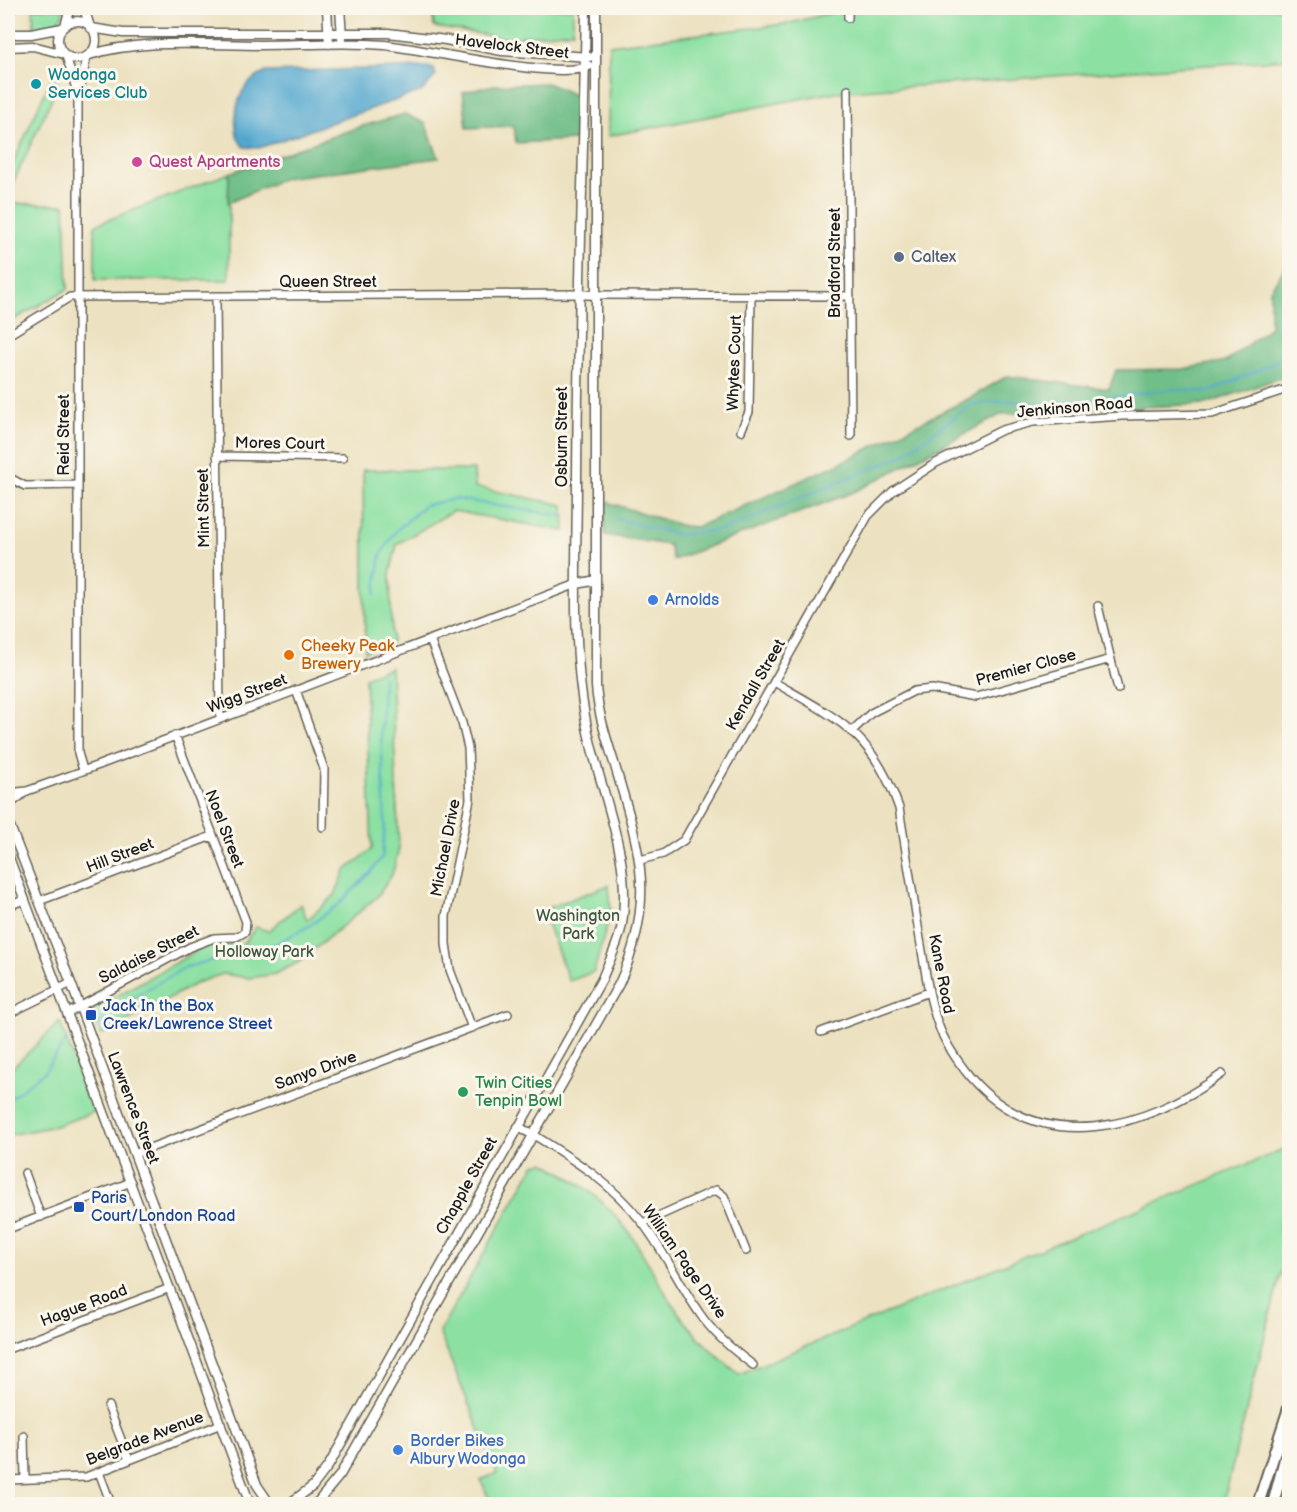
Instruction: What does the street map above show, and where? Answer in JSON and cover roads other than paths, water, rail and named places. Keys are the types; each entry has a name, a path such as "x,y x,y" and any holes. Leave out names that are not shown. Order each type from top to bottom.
{"main road":[{"path":"1258,1504 1290,1405"},
{"path":"1273,1504 1290,1440"}],"street":[{"path":"65,55 58,43 70,8"},
{"path":"8,47 33,46 77,59 88,56 96,43 84,8"},
{"path":"327,8 329,44"},
{"path":"340,8 342,44"},
{"name":"Osburn Street","path":"586,8 585,140 578,294 579,677 585,720 622,862"},
{"name":"Osburn Street","path":"596,8 598,704 637,839 640,860"},
{"path":"848,8 848,18"},
{"path":"8,34 31,34 64,27 77,21 91,27"},
{"name":"Havelock Street","path":"91,27 115,33 405,34 536,54 585,54 597,61"},
{"path":"156,33 156,46"},
{"name":"Havelock Street","path":"88,56 112,48 342,44 382,45 538,68 584,68 597,61"},
{"name":"Reid Street","path":"65,55 78,100"},
{"name":"Reid Street","path":"83,770 78,753 78,100 88,56"},
{"name":"Bradford Street","path":"848,90 851,436"},
{"path":"578,294 848,296"},
{"name":"Queen Street","path":"78,297 578,294"},
{"name":"Whytes Court","path":"741,431 749,412 751,296"},
{"path":"8,335 70,297 78,297"},
{"name":"Mint Street","path":"216,297 220,719"},
{"name":"Jenkinson Road","path":"879,503 936,463 979,440 1018,425 1122,416 1212,414 1290,388"},
{"name":"Mores Court","path":"217,456 343,458"},
{"path":"8,477 25,486 78,485"},
{"name":"Kendall Street","path":"640,860 663,854 684,840 879,503"},
{"path":"577,584 596,580"},
{"name":"Wigg Street","path":"8,801 27,791 577,584"},
{"path":"1098,606 1119,689"},
{"name":"Michael Drive","path":"430,640 462,723 468,748 469,808 446,916 446,944 450,969 472,1028"},
{"name":"Premier Close","path":"853,730 871,713 914,691 932,690 976,697 1111,659"},
{"name":"Kane Road","path":"774,682 840,719 853,730 882,770 899,808 929,992 938,1024 948,1047 980,1088 1005,1107 1048,1124 1091,1128 1133,1120 1182,1100 1222,1074"},
{"path":"296,690 324,769 323,827"},
{"name":"Noel Street","path":"175,735 246,922 245,932"},
{"name":"Wigg Street","path":"8,801 27,791"},
{"name":"Lawrence Street","path":"8,822 71,983 257,1485 270,1504"},
{"name":"Hill Street","path":"39,901 212,836"},
{"name":"Lawrence Street","path":"8,855 250,1504"},
{"path":"622,862 640,860"},
{"name":"Chapple Street","path":"316,1504 340,1474 626,969 641,918 640,860"},
{"name":"Chapple Street","path":"289,1504 313,1486 329,1465 602,979 614,950 624,908 622,862"},
{"path":"8,906 24,900"},
{"name":"Saldaise Street","path":"68,1013 190,947 214,938 236,936 245,932"},
{"path":"8,1014 71,983"},
{"path":"821,1032 929,992"},
{"name":"Sanyo Drive","path":"134,1154 508,1014"},
{"path":"518,1127 534,1135"},
{"name":"William Page Drive","path":"534,1135 597,1175 643,1223 701,1317 753,1365"},
{"path":"122,1158 134,1154"},
{"path":"25,1173 40,1217"},
{"path":"8,1229 143,1177"},
{"path":"643,1223 716,1190 724,1196 746,1251"},
{"name":"Hague Road","path":"8,1349 170,1288"},
{"path":"108,1406 129,1460"},
{"path":"221,1424 234,1418"},
{"name":"Belgrade Avenue","path":"8,1480 86,1477 221,1424"},
{"path":"24,1436 25,1479"},
{"path":"99,1472 111,1504"}],"water":[{"path":"426,67 434,69 436,75 422,91 259,148 244,147 237,134 237,107 243,91 249,83 266,72"}],"waterway":[{"path":"617,519 679,535 726,529 903,455 971,405 1000,401 1038,403 1108,398 1170,389 1209,392 1276,362 1290,335"},
{"path":"375,595 381,554 396,531 425,505 456,499 563,516"},
{"path":"96,1028 113,1009 186,967 275,944 309,926 339,904 371,872 382,857 385,824 381,731 383,676"},
{"path":"8,1100 44,1072 67,1039"}],"place":[{"name":"Wodonga Services Club","path":"36,84"},
{"name":"Quest Apartments","path":"137,162"},
{"name":"Caltex","path":"899,257"},
{"name":"Arnolds","path":"653,600"},
{"name":"Cheeky Peak Brewery","path":"289,655"},
{"name":"Jack In the Box Creek/Lawrence Street","path":"91,1015"},
{"name":"Twin Cities Tenpin Bowl","path":"463,1092"},
{"name":"Paris Court/London Road","path":"79,1207"},
{"name":"Border Bikes Albury Wodonga","path":"398,1450"}],"park label":[{"name":"Washington Park","path":"578,925"},
{"name":"Holloway Park","path":"264,952"}]}
